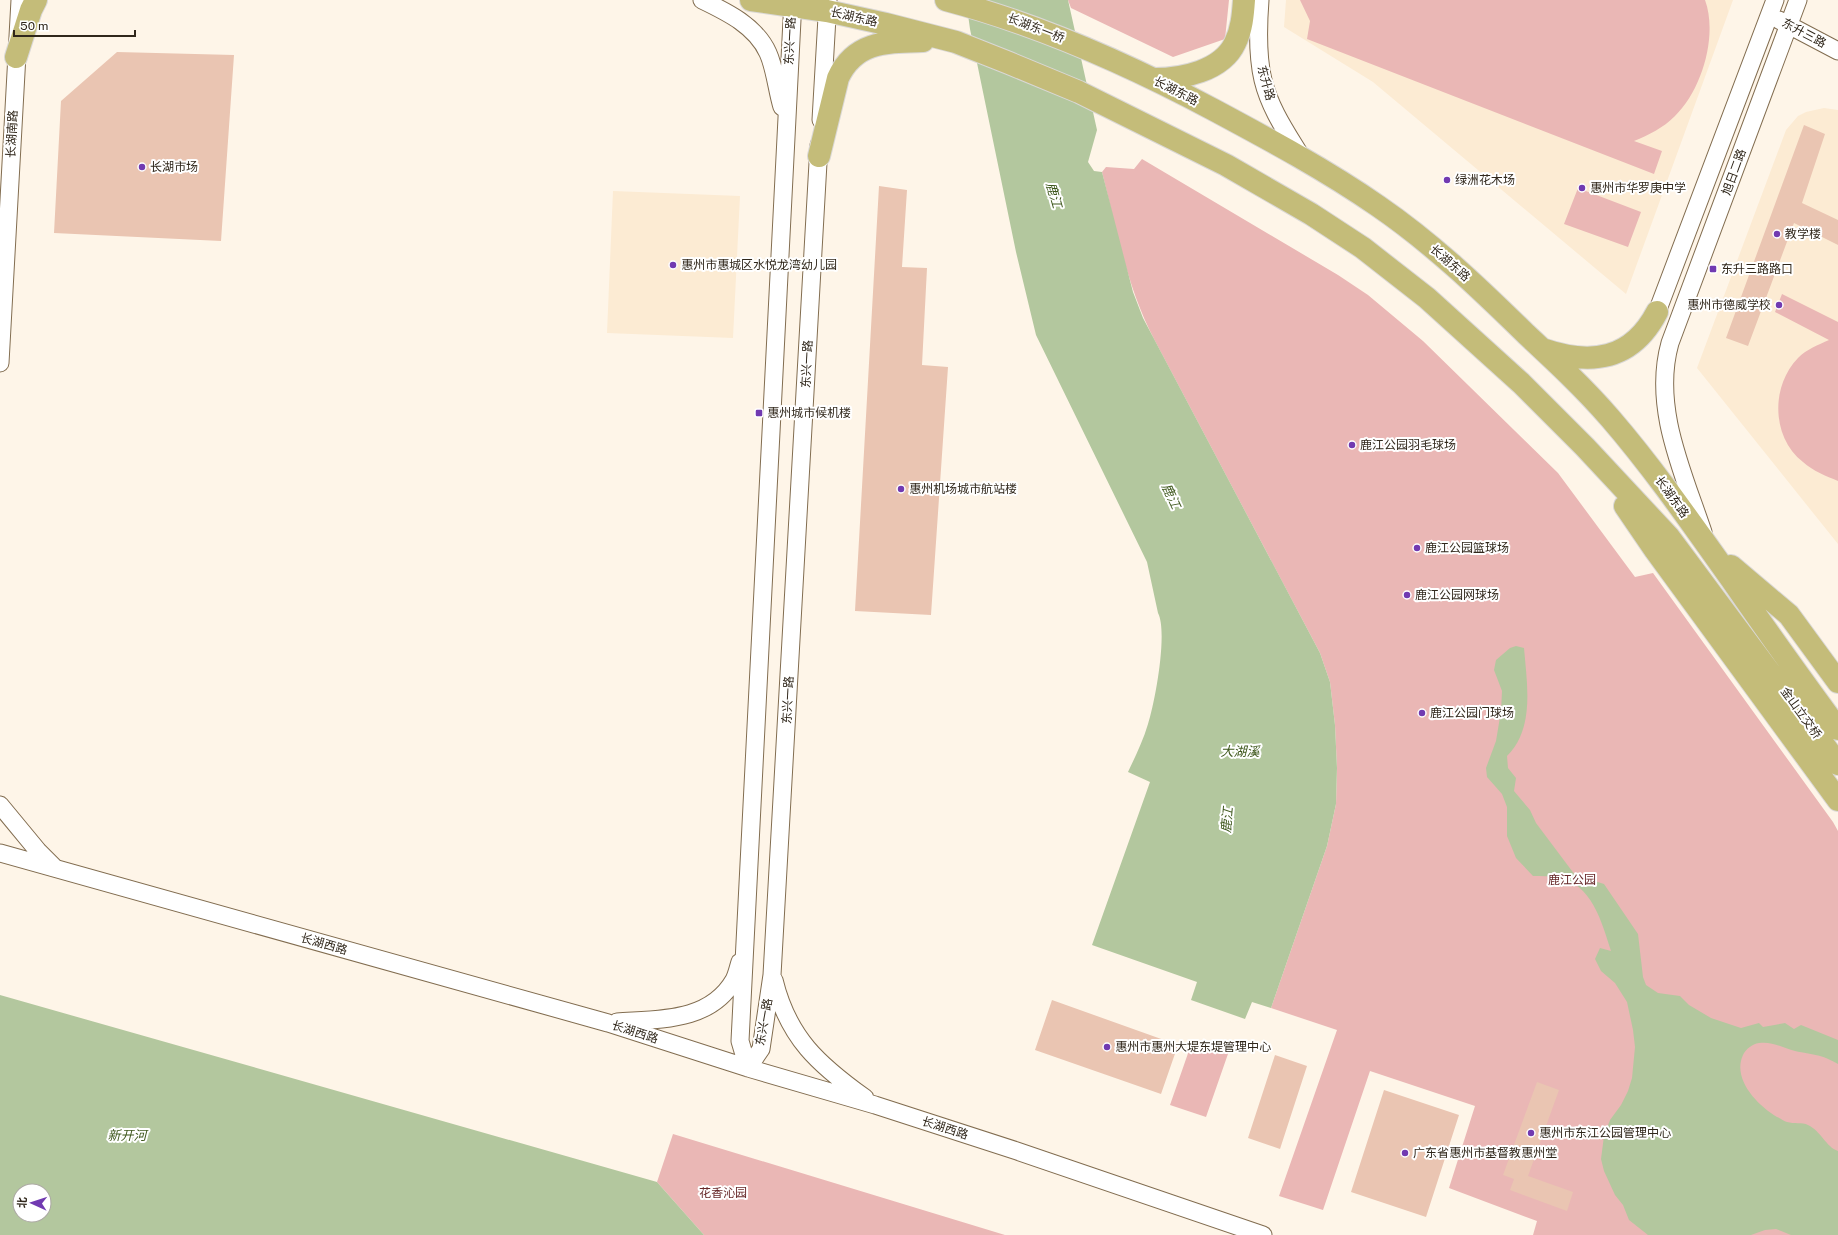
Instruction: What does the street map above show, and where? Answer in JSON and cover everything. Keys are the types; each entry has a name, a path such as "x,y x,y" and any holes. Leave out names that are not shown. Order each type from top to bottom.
{"main road":[{"path":"16,57 31,10 36,0"},
{"name":"长湖东路","path":"751,0 828,5 956,42"},
{"name":"长湖东一桥","path":"946,0 1027,24 1122,64"},
{"path":"1154,79 1189,74 1205,69 1224,58 1238,37 1244,0"},
{"path":"819,156 838,78 844,66 855,54 868,48 892,42 929,40 956,42 1067,87 1174,138 1264,186 1311,214 1363,248 1427,298 1521,383 1585,447 1655,550 1838,800"},
{"name":"长湖东路","path":"1122,64 1154,79 1302,158 1379,206 1421,238 1459,270 1585,390 1627,439 1659,478 1776,644"},
{"path":"1541,348 1560,354 1585,357 1611,355 1636,340 1649,325 1657,312"},
{"name":"金山立交桥","path":"1585,447 1669,538 1838,764"},
{"name":"长湖东路","path":"1708,546 1789,615 1838,682"},
{"name":"金山立交桥","path":"1776,644 1838,729"}],"street":[{"name":"长湖南路","path":"0,363 20,0"},
{"path":"702,0 734,16 759,38 768,53 786,123"},
{"name":"东升路","path":"1260,0 1259,53 1263,82 1273,108 1302,158"},
{"name":"旭日二路","path":"1708,546 1674,444 1667,414 1664,379 1670,343 1798,0"},
{"name":"东兴一路","path":"748,1068 740,1041 792,3"},
{"name":"东兴一路","path":"748,1068 761,1049 772,975 828,5"},
{"name":"旭日二路","path":"1657,312 1772,8"},
{"name":"东升三路","path":"1772,8 1789,25 1838,51"},
{"path":"0,804 38,851 57,869"},
{"name":"长湖西路","path":"0,853 608,1023 748,1068 875,1105 1017,1151 1263,1235"},
{"path":"608,1023 672,1018 700,1011 719,998 734,980 745,949"},
{"path":"772,975 787,1019 806,1048 829,1070 875,1105"}],"shaded area":[{"name":"惠州市华罗庚中学","path":"1286,0 1733,0 1626,294 1373,82 1284,27"},
{"name":"惠州市德威学校","path":"1824,108 1838,110 1838,544 1697,368 1786,130 1798,116 1806,112"},
{"name":"惠州市惠城区水悦龙湾幼儿园","path":"613,191 740,196 733,338 607,333"}],"green space":[{"path":"1068,0 1229,0 1225,39 1173,57 1071,8"},
{"name":"惠州市华罗庚中学","path":"1300,0 1705,0 1709,14 1710,29 1705,61 1700,77 1685,105 1661,128 1634,141 1662,151 1654,174 1307,39 1310,21"},
{"name":"鹿江公园","path":"1142,159 1338,275 1368,295 1423,341 1558,473 1635,577 1653,573 1833,822 1838,831 1838,1235 1533,1235 1537,1221 1449,1188 1475,1106 1370,1071 1323,1210 1279,1196 1337,1030 1271,1008 1327,846 1336,804 1337,768 1335,725 1330,682 1320,653 1154,339 1136,299 1117,236 1102,172 1106,167 1134,169"},
{"path":"1578,188 1641,212 1628,247 1564,224"},
{"path":"1782,294 1838,322 1838,481 1815,471 1803,462 1793,452 1785,440 1780,426 1778,412 1779,397 1789,370 1798,358 1805,352 1829,340 1775,312"},
{"path":"1193,1039 1229,1051 1206,1117 1170,1105"},
{"name":"花香沁园","path":"673,1134 1005,1235 704,1235 657,1182"}],"water":[{"name":"大湖溪","path":"966,0 1068,0 1097,130 1088,162 1094,171 1102,172 1133,292 1143,318 1320,653 1330,682 1335,725 1337,768 1336,804 1327,846 1271,1008 1252,1002 1245,1019 1191,1000 1197,982 1092,945 1150,782 1128,772 1144,737 1151,714 1157,685 1161,651 1161,622 1147,562 1036,335 1016,252 970,29"},
{"path":"1516,646 1524,648 1527,676 1527,705 1522,732 1516,745 1507,756 1508,768 1516,778 1514,791 1530,810 1536,823 1575,875 1604,884 1638,934 1643,977 1646,985 1658,993 1680,996 1689,1005 1711,1018 1741,1028 1759,1023 1763,1027 1785,1023 1794,1029 1801,1025 1838,1040 1838,1064 1812,1054 1795,1051 1773,1044 1759,1043 1754,1044 1748,1049 1743,1055 1740,1064 1741,1073 1748,1090 1762,1106 1786,1122 1806,1124 1813,1128 1830,1146 1838,1151 1838,1235 1791,1235 1776,1229 1765,1230 1751,1235 1648,1235 1629,1220 1623,1205 1615,1195 1604,1171 1601,1159 1604,1136 1610,1120 1621,1105 1628,1091 1632,1078 1635,1047 1627,1002 1615,983 1601,971 1595,959 1600,948 1611,951 1604,928 1594,906 1579,887 1569,881 1557,877 1533,876 1516,858 1507,836 1507,807 1502,794 1487,777 1486,768 1496,741 1501,711 1502,691 1494,670 1496,660 1510,648"},
{"name":"新开河","path":"0,995 657,1182 704,1235 0,1235"}],"building":[{"name":"长湖市场","path":"117,52 234,55 221,241 54,233 61,101"},
{"name":"教学楼","path":"1804,125 1825,134 1802,203 1838,220 1838,245 1794,223 1748,346 1726,338"},
{"name":"惠州机场城市航站楼","path":"879,186 907,190 902,267 927,268 922,365 948,367 931,615 855,611"},
{"name":"惠州市惠州大堤东堤管理中心","path":"1052,1000 1178,1045 1161,1094 1035,1050"},
{"name":"惠州市惠州大堤东堤管理中心","path":"1275,1055 1307,1066 1280,1149 1248,1138"},
{"name":"惠州市东江公园管理中心","path":"1537,1082 1559,1090 1528,1176 1573,1192 1567,1211 1510,1190 1514,1179 1503,1175"},
{"name":"广东省惠州市基督教惠州堂","path":"1384,1090 1459,1115 1426,1217 1351,1192"}],"place":[{"name":"长湖市场","path":"142,167"},
{"name":"绿洲花木场","path":"1447,180"},
{"name":"惠州市华罗庚中学","path":"1582,188"},
{"name":"教学楼","path":"1777,234"},
{"name":"惠州市惠城区水悦龙湾幼儿园","path":"673,265"},
{"name":"东升三路路口","path":"1713,269"},
{"name":"惠州市德威学校","path":"1779,305"},
{"name":"惠州城市候机楼","path":"759,413"},
{"name":"鹿江公园羽毛球场","path":"1352,445"},
{"name":"惠州机场城市航站楼","path":"901,489"},
{"name":"鹿江公园篮球场","path":"1417,548"},
{"name":"鹿江公园网球场","path":"1407,595"},
{"name":"鹿江公园门球场","path":"1422,713"},
{"name":"惠州市惠州大堤东堤管理中心","path":"1107,1047"},
{"name":"惠州市东江公园管理中心","path":"1531,1133"},
{"name":"广东省惠州市基督教惠州堂","path":"1405,1153"}],"water label":[{"name":"鹿江","path":"1054,195"},
{"name":"鹿江","path":"1171,496"},
{"name":"鹿江","path":"1227,820"}]}
